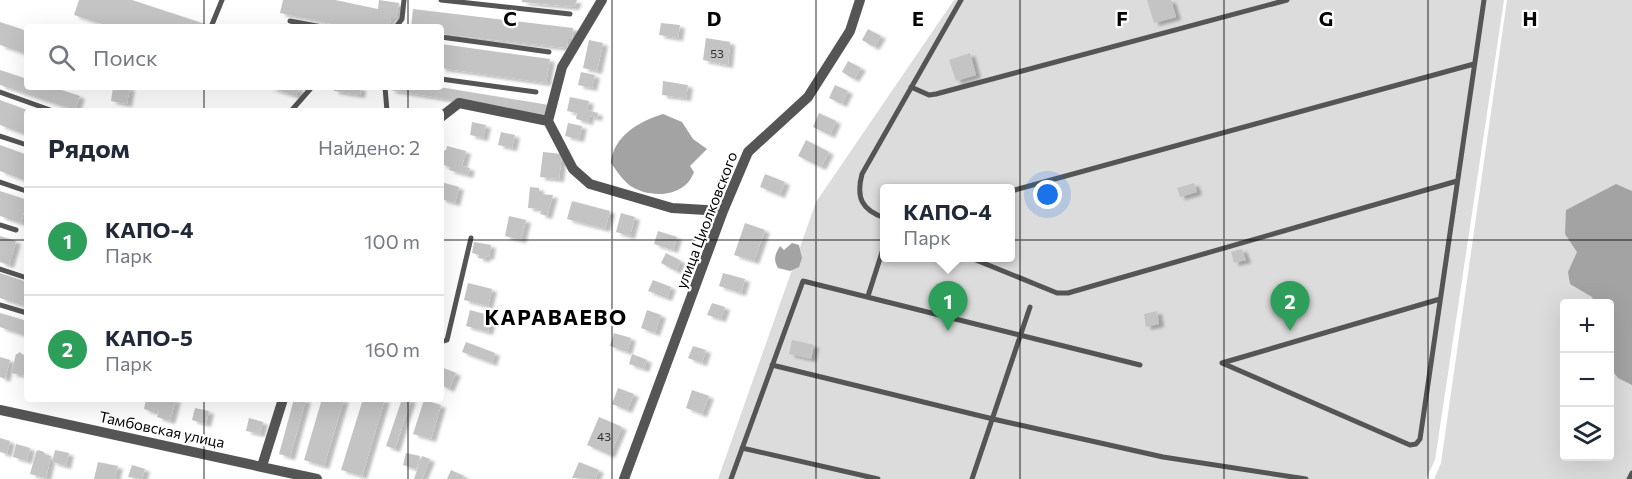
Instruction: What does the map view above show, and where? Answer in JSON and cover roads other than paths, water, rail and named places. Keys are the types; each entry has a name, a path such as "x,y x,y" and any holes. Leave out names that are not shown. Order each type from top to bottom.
{"street":[{"path":"602,0 562,68 548,121 573,169 590,184 672,208 723,211"},
{"name":"улица Циолковского","path":"624,479 723,211 748,152 808,97 849,31 860,0"},
{"path":"444,115 459,103 548,121"},
{"path":"262,465 282,402"},
{"name":"Тамбовская улица","path":"0,410 262,465 317,479"}],"lane":[{"path":"212,24 222,0"},
{"path":"398,24 402,19 404,0"},
{"path":"441,0 570,14"},
{"path":"880,216 869,210 861,201 858,189 862,174 961,0"},
{"path":"911,87 920,93 936,94 1287,0"},
{"path":"1440,299 1222,363 1410,445 1416,444 1420,439 1484,0"},
{"path":"290,21 306,24"},
{"path":"444,37 549,52"},
{"path":"1015,190 1474,64"},
{"path":"444,79 536,93"},
{"path":"294,108 309,90"},
{"path":"385,90 387,108"},
{"path":"0,92 45,108"},
{"path":"0,136 24,144"},
{"path":"981,262 1057,293 1068,293 1457,181"},
{"path":"0,182 24,190"},
{"path":"0,225 16,230"},
{"path":"444,341 447,340 471,238"},
{"path":"868,296 880,259"},
{"path":"0,269 24,277"},
{"path":"730,479 803,281 1140,365"},
{"path":"0,304 24,312"},
{"path":"972,479 1030,308"},
{"path":"772,365 993,419 1163,457 1306,479"},
{"path":"742,448 878,479"},
{"path":"1629,479 1632,472"}],"place":[{"name":"КАПО-4","path":"948,331"},
{"name":"КАПО-5","path":"1290,331"}],"district":[{"name":"КАРАВАЕВО","path":"556,316"}]}
